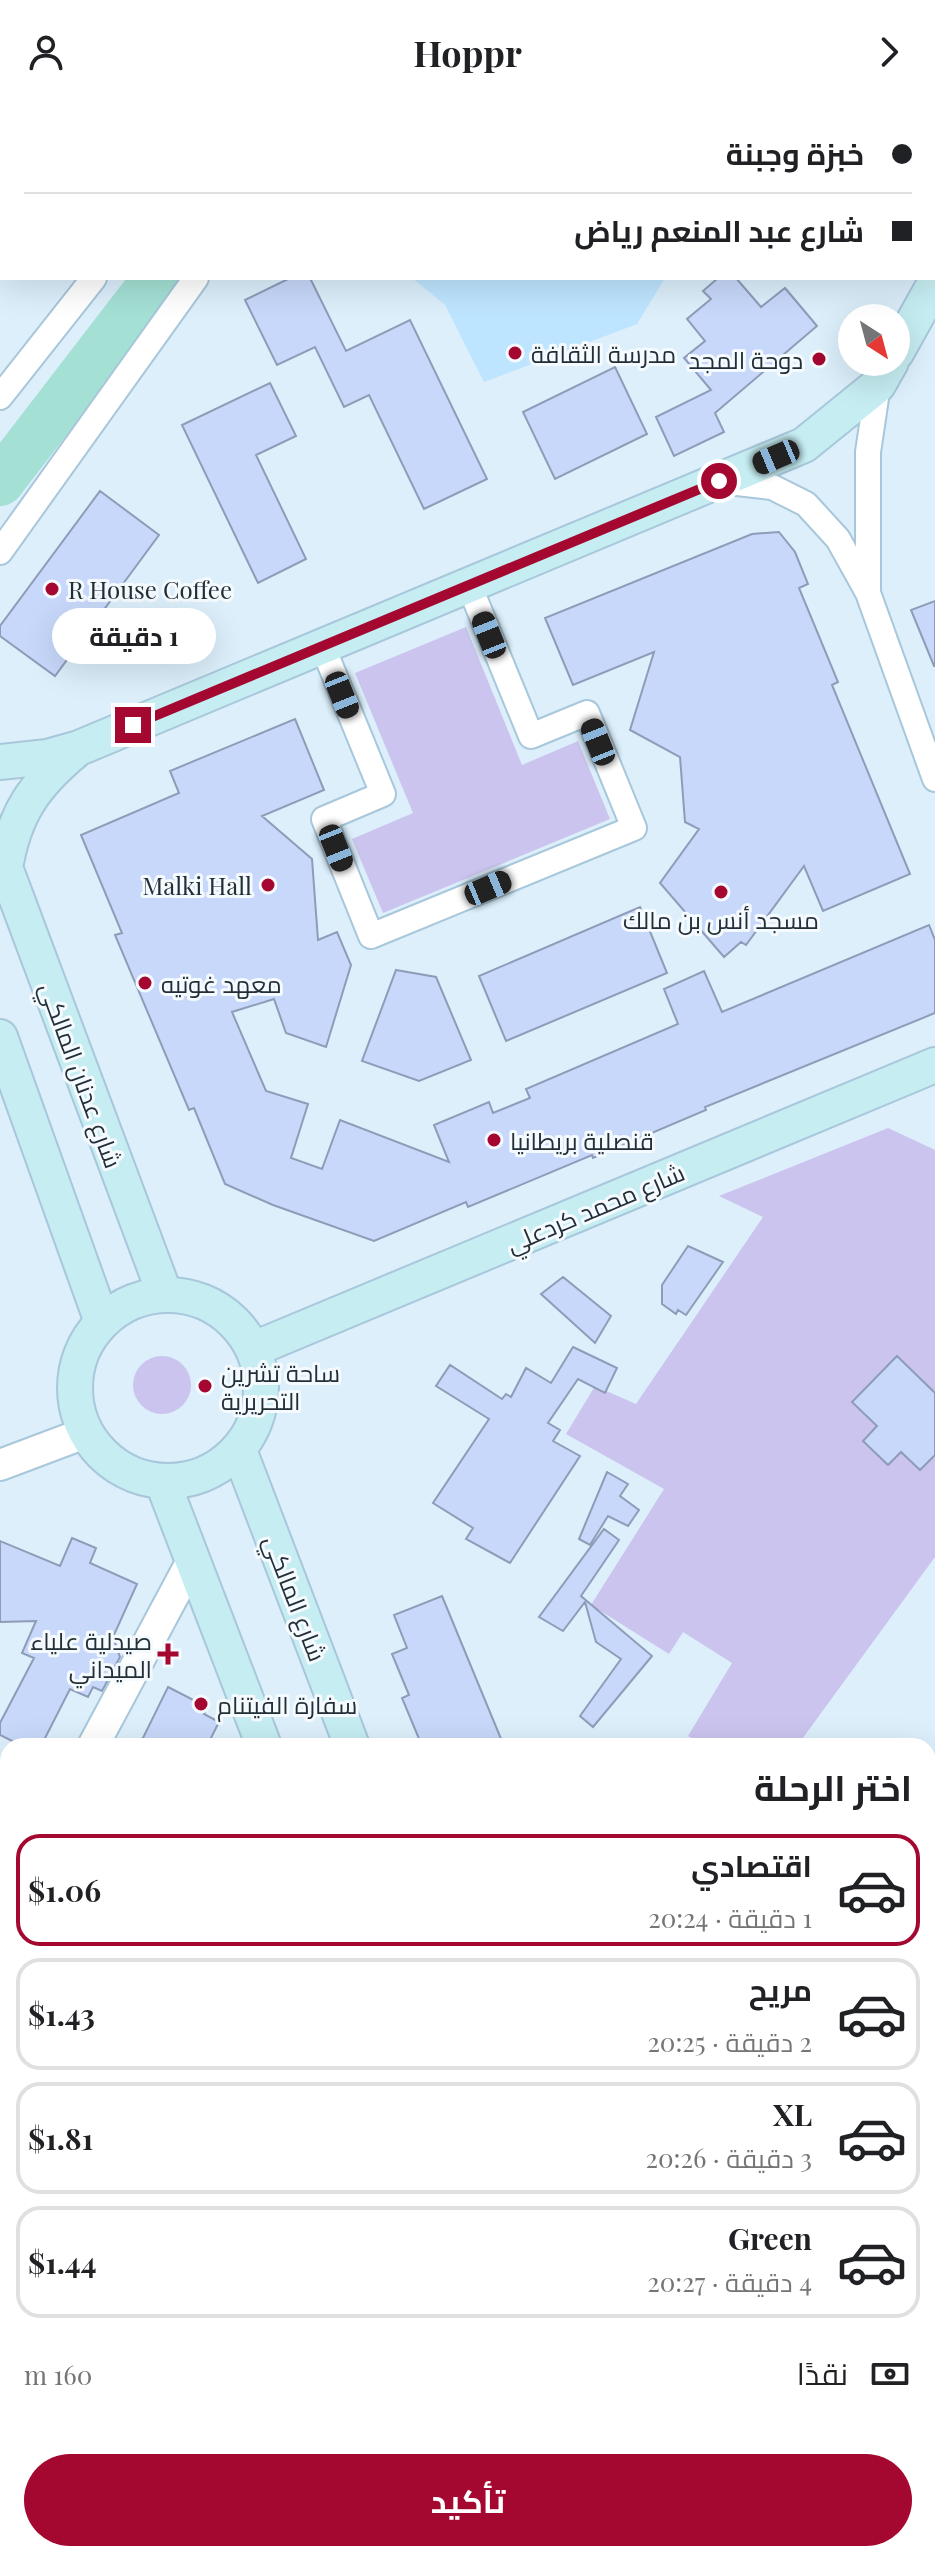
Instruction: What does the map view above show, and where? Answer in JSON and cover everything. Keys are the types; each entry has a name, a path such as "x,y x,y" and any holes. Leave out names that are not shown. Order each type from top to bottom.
{"main road":[{"path":"910,328 935,283"},
{"path":"0,762 47,757 79,748 804,445 883,376"},
{"path":"3,861 25,804 52,770 79,748"},
{"name":"شارع عدنان المالكي","path":"3,861 165,1295"},
{"path":"0,1037 102,1322"},
{"name":"شارع محمد كردعلي","path":"254,1349 935,1065"},
{"path":"165,1295 192,1297 217,1308 239,1326 254,1349 262,1375 262,1402 254,1428 239,1450 217,1468 191,1479 163,1483 132,1475 105,1458 85,1433 76,1405 75,1375 84,1346 102,1322 120,1308 142,1299 165,1295"},
{"name":"شارع المالكي","path":"239,1450 349,1738"},
{"path":"163,1483 261,1738"}],"street":[{"path":"0,397 92,280"},
{"path":"0,552 195,280"},
{"path":"868,593 868,452 885,376"},
{"path":"719,481 772,487 806,504 838,539 868,593 924,720 935,779"},
{"path":"322,645 383,794 324,819 371,936 634,828 587,713 531,736 469,585"},
{"path":"0,1465 85,1433"},
{"path":"97,1738 193,1559"}],"shaded area":[{"name":"مدرسة الثقافة","path":"414,280 664,280 637,324 484,382 445,305"},
{"path":"466,627 522,765 578,741 610,819 383,913 352,839 413,813 355,673"},
{"path":"888,1128 935,1150 935,1557 803,1738 688,1736 732,1663 683,1632 669,1654 591,1605 664,1489 566,1434 595,1386 636,1404 763,1217 719,1196"},
{"path":"162,1356 183,1364 191,1385 183,1406 162,1414 141,1406 133,1385 141,1364"}],"building":[{"path":"286,280 311,280 346,351 410,320 487,479 424,509 369,395 344,407 315,347 277,365 245,300"},
{"path":"716,280 738,280 761,307 785,288 817,326 715,413 724,432 674,456 656,417 711,390 684,358 705,341 687,319 711,299 703,291"},
{"path":"615,367 647,434 555,479 523,412"},
{"path":"270,383 296,436 256,455 306,559 258,583 182,425"},
{"path":"100,491 159,535 55,676 0,636 0,626"},
{"path":"779,532 795,552 808,584 799,588 838,682 832,685 910,874 823,911 804,866 746,945 741,942 724,957 660,883 699,829 685,822 680,757 630,730 654,652 573,685 545,618 752,534"},
{"path":"935,601 935,666 934,666 911,610"},
{"path":"295,719 324,790 262,816 312,859 318,940 337,932 351,965 326,1047 286,1033 274,999 232,1012 266,1091 308,1104 291,1158 322,1169 340,1120 449,1162 434,1125 489,1102 493,1113 530,1098 526,1089 678,1024 664,989 704,971 722,1012 929,925 935,940 935,1013 705,1107 706,1110 593,1158 592,1155 468,1207 466,1202 374,1241 273,1205 225,1184 194,1108 189,1110 115,935 122,933 81,835 179,793 170,771"},
{"path":"640,907 667,973 506,1041 479,976"},
{"path":"396,970 436,977 471,1060 419,1081 362,1061"},
{"path":"688,1246 723,1262 686,1315 678,1310 676,1314 662,1304 662,1285"},
{"path":"563,1277 611,1316 595,1343 541,1294"},
{"path":"573,1347 617,1368 605,1393 578,1379 548,1423 560,1430 553,1441 580,1456 510,1563 466,1539 473,1528 433,1503 489,1419 436,1386 450,1365 502,1399 506,1394 511,1397 526,1368 551,1383"},
{"path":"897,1356 935,1393 935,1455 920,1470 901,1452 888,1465 863,1441 877,1426 852,1402"},
{"path":"607,1472 628,1484 620,1496 639,1510 628,1526 608,1516 590,1545 579,1539"},
{"path":"604,1529 619,1540 581,1596 652,1656 593,1727 580,1716 621,1659 596,1642 585,1602 563,1631 539,1617"},
{"path":"72,1538 96,1548 90,1563 137,1584 113,1637 120,1657 102,1691 93,1687 88,1697 70,1689 45,1738 6,1738 0,1735 0,1723 34,1658 22,1653 36,1621 0,1622 0,1541 60,1566"},
{"path":"442,1596 501,1738 419,1738 402,1698 409,1695 392,1654 407,1648 394,1615"},
{"path":"168,1687 207,1707 204,1714 219,1722 211,1738 143,1738"}],"waterway":[{"path":"0,482 155,280"}],"place":[{"name":"مدرسة الثقافة","path":"515,353"},
{"name":"دوحة المجد","path":"819,359"},
{"name":"R House Coffee","path":"52,589"},
{"name":"Malki Hall","path":"268,885"},
{"name":"مسجد أنس بن مالك","path":"721,892"},
{"name":"معهد غوتيه","path":"145,983"},
{"name":"قنصلية بريطانيا","path":"494,1140"},
{"name":"ساحة تشرين التحريرية","path":"205,1386"},
{"name":"صيدلية علياء الميداني","path":"168,1654"},
{"name":"سفارة الفيتنام","path":"201,1704"}],"route":[{"path":"133,725 719,481"}]}
